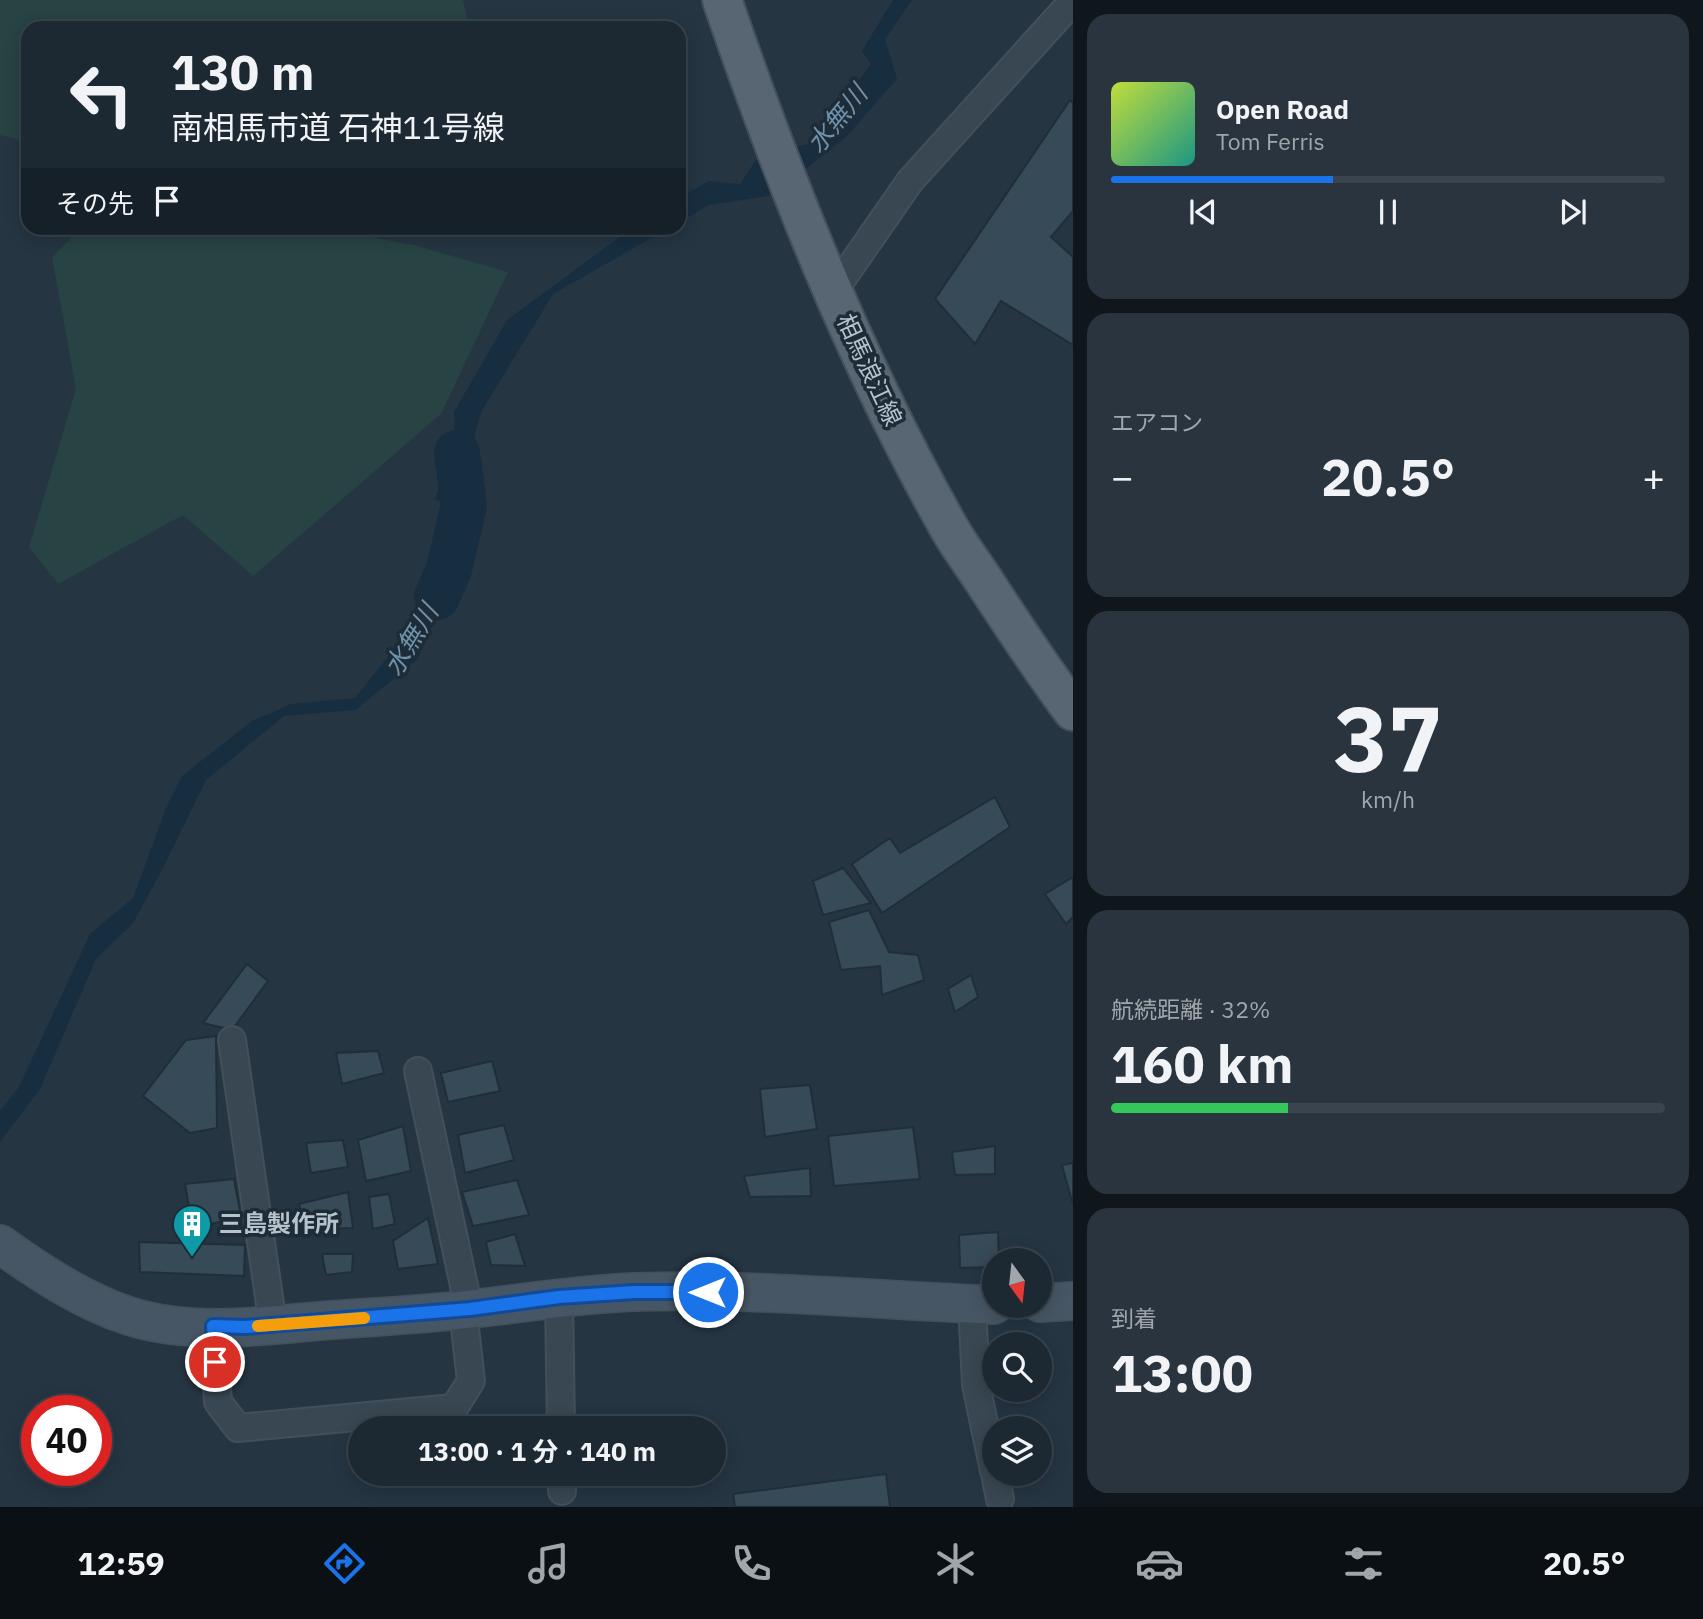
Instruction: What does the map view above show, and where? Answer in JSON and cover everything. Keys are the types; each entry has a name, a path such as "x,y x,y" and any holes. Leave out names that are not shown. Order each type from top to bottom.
{"main road":[{"name":"相馬浪江線","path":"722,0 746,70 828,281 876,388 950,529 1046,676 1073,711"}],"street":[{"path":"828,281 910,181 1073,1"},
{"path":"232,1040 273,1325"},
{"path":"213,1326 218,1402 238,1428 454,1408 471,1381 466,1310 418,1071"},
{"path":"5,1247 95,1303 130,1316 170,1325 273,1325 466,1310 559,1297 634,1292 708,1292 982,1304"},
{"path":"559,1297 561,1416"},
{"path":"1052,1302 1073,1301"},
{"path":"982,1316 976,1385 982,1416"}],"green space":[{"path":"0,0 463,0 468,21 21,21 21,140 0,135"},
{"path":"74,235 360,235 414,245 508,272 441,414 253,576 183,515 58,584 29,547 76,389 52,257"}],"water":[{"path":"893,0 912,0 885,39 897,79 847,136 773,195 709,205 686,218 686,194 709,181 740,184 760,154 813,143 871,64 862,51"},
{"path":"622,235 657,235 553,294 481,412 465,472 477,525 417,660 355,710 284,716 206,780 133,923 96,959 40,1089 0,1142 0,1111 19,1087 90,934 133,898 166,808 182,776 252,721 291,704 355,698 415,623 463,524 461,502 435,500 455,437 454,412 507,320"}],"building":[{"path":"1070,100 1073,103 1073,211 1051,237 1073,257 1073,345 1001,301 975,344 935,299"},
{"path":"995,797 1010,827 882,913 852,864 890,838 900,853"},
{"path":"843,868 871,903 823,915 813,881"},
{"path":"1073,877 1073,917 1066,924 1045,894"},
{"path":"869,910 889,952 918,955 924,980 882,995 880,966 841,970 829,922"},
{"path":"247,964 268,981 232,1030 203,1023"},
{"path":"971,975 978,997 955,1012 948,989"},
{"path":"216,1036 217,1128 190,1133 143,1096 186,1040"},
{"path":"378,1051 384,1073 342,1084 336,1053"},
{"path":"492,1061 500,1091 448,1102 441,1073"},
{"path":"810,1085 817,1129 765,1137 760,1089"},
{"path":"504,1125 514,1160 465,1173 458,1135"},
{"path":"403,1126 411,1171 366,1181 358,1140"},
{"path":"913,1127 920,1179 834,1186 828,1136"},
{"path":"343,1140 348,1167 311,1173 306,1143"},
{"path":"995,1146 995,1174 955,1175 952,1152"},
{"path":"1073,1163 1073,1205 1062,1165"},
{"path":"810,1168 811,1196 750,1197 744,1176"},
{"path":"234,1179 241,1216 193,1229 185,1184"},
{"path":"517,1180 529,1215 473,1226 462,1192"},
{"path":"348,1192 353,1228 305,1229 299,1204"},
{"path":"389,1194 395,1224 373,1229 369,1197"},
{"path":"428,1218 438,1264 398,1269 393,1241"},
{"path":"998,1232 999,1248 982,1248 982,1267 960,1268 959,1235"},
{"path":"515,1234 525,1266 491,1265 486,1242"},
{"name":"三島製作所","path":"139,1242 245,1245 244,1276 140,1272"},
{"path":"322,1254 353,1254 352,1272 326,1275"},
{"path":"886,1474 890,1507 735,1507 733,1494"}],"waterway":[{"name":"水無川","path":"437,597 449,569 464,505 457,453"}],"slow traffic":[{"path":"258,1326 364,1318"}],"place":[{"name":"三島製作所","path":"192,1258"}],"route":[{"path":"215,1362 213,1326 245,1327 470,1309 559,1297 634,1292 708,1292"}]}
